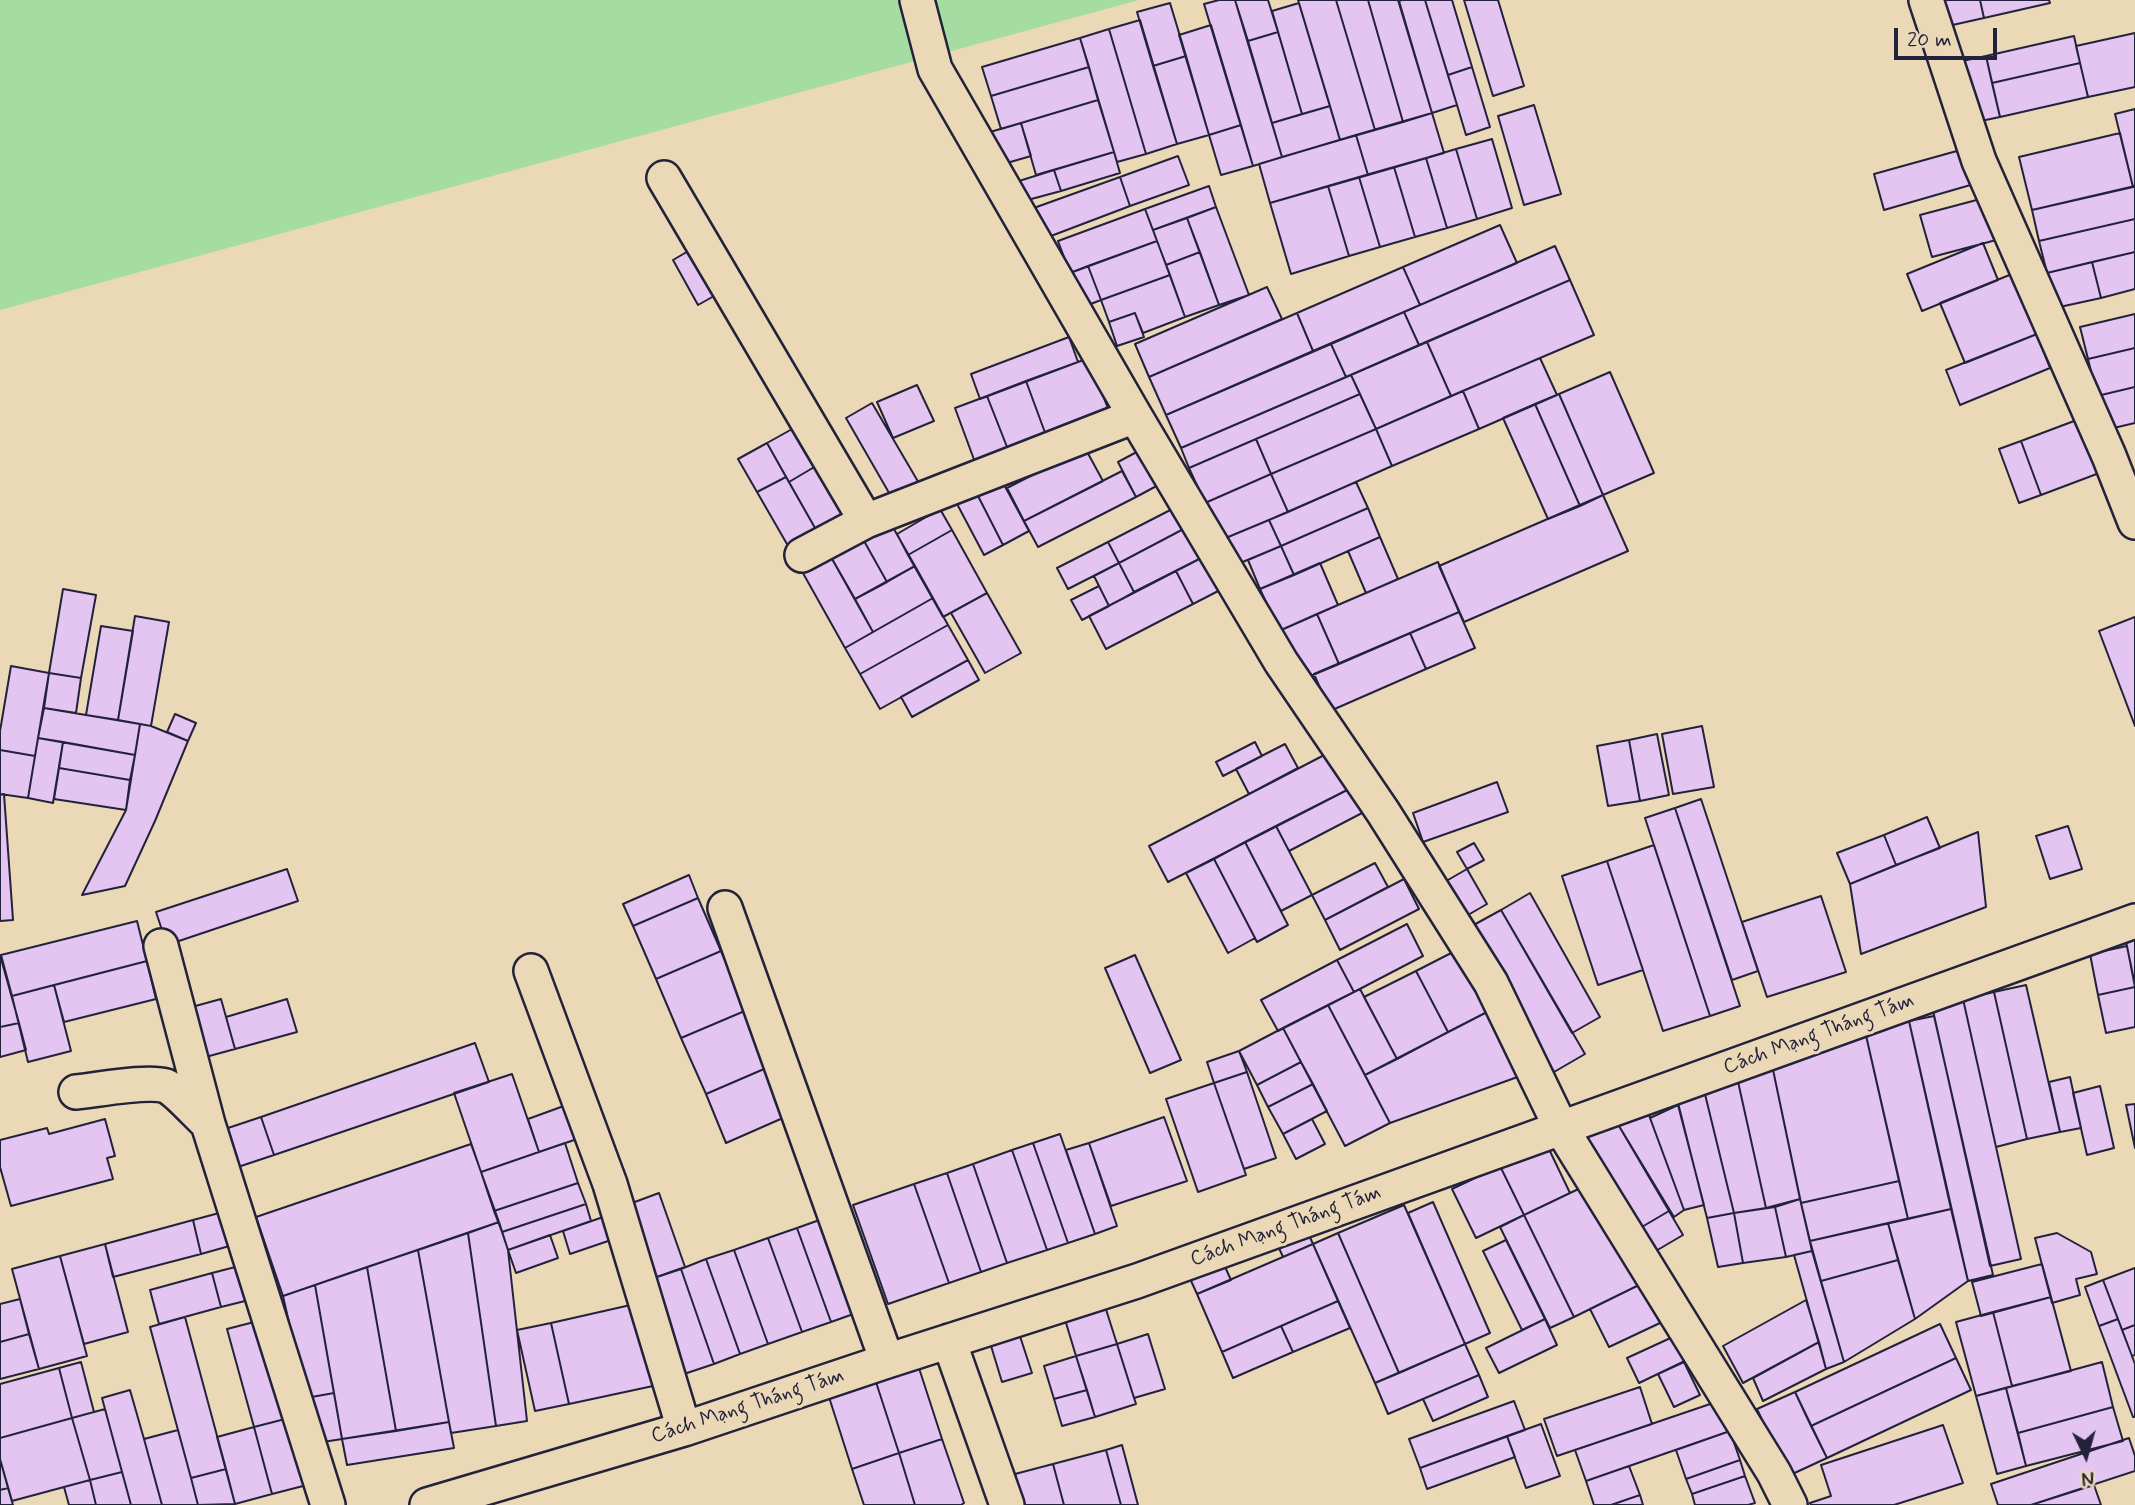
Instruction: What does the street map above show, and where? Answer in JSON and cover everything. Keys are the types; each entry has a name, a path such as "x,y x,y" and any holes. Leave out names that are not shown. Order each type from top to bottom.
{"street":[{"path":"917,0 935,69 1135,416 1281,662 1383,812 1491,982 1560,1128 1774,1473 1790,1505"},
{"path":"1926,0 1979,161 2109,456 2135,522"},
{"path":"664,178 866,522"},
{"path":"802,555 866,522 1135,416"},
{"path":"725,908 887,1361"},
{"name":"Cách Mạng Tháng Tám","path":"427,1505 684,1430 1137,1280 2135,920"},
{"path":"161,946 208,1124 328,1505"},
{"path":"531,971 610,1184 684,1430"},
{"path":"76,1093 155,1084 167,1087 208,1124"},
{"path":"949,1341 1007,1505"}],"green space":[{"path":"0,0 1139,0 0,310"}],"building":[{"path":"1235,0 1282,157 1253,166 1204,4"},
{"path":"1235,0 1268,0 1278,32 1248,41"},
{"path":"1298,0 1336,0 1375,130 1340,140"},
{"path":"1336,0 1368,0 1403,122 1375,130"},
{"path":"1368,0 1398,0 1432,113 1403,122"},
{"path":"1425,0 1457,105 1432,113 1399,1"},
{"path":"1425,0 1452,0 1472,67 1448,75"},
{"path":"1464,0 1498,0 1524,86 1493,96"},
{"path":"1943,0 1980,0 1984,18 1948,26"},
{"path":"1980,0 2049,0 2050,3 1984,18"},
{"path":"1170,3 1186,56 1153,66 1137,12"},
{"path":"1299,3 1330,106 1302,114 1272,11"},
{"path":"1140,20 1177,144 1146,154 1109,29"},
{"path":"1211,25 1241,125 1209,135 1179,35"},
{"path":"1109,29 1146,154 1117,162 1080,38"},
{"path":"1278,32 1302,114 1272,123 1248,41"},
{"path":"2135,33 2135,87 2088,97 2076,46"},
{"path":"2074,36 2080,63 1992,83 1986,56"},
{"path":"1080,38 1089,67 991,96 982,67"},
{"path":"1186,56 1209,135 1177,144 1153,66"},
{"path":"1986,56 2000,117 1976,122 1962,61"},
{"path":"2080,63 2088,97 2000,117 1992,83"},
{"path":"1089,67 1098,100 1001,129 991,96"},
{"path":"1472,67 1490,127 1466,135 1448,75"},
{"path":"1098,100 1114,152 1036,175 1021,123"},
{"path":"1534,105 1561,194 1524,205 1498,116"},
{"path":"1330,106 1340,140 1282,157 1272,123"},
{"path":"2135,109 2135,186 2133,187 2115,114"},
{"path":"1432,113 1444,153 1368,175 1356,135"},
{"path":"1021,123 1031,156 1000,165 990,132"},
{"path":"1241,125 1253,166 1221,175 1209,135"},
{"path":"2120,133 2133,187 2032,210 2019,157"},
{"path":"1356,135 1368,175 1270,203 1259,164"},
{"path":"1492,139 1512,208 1477,219 1456,149"},
{"path":"1456,149 1477,219 1447,228 1426,158"},
{"path":"1964,149 1974,184 1884,210 1874,174"},
{"path":"1114,152 1120,173 1061,191 1054,170"},
{"path":"1178,156 1189,185 1130,206 1120,177"},
{"path":"1426,158 1447,228 1415,237 1394,167"},
{"path":"1394,167 1415,237 1380,247 1359,177"},
{"path":"1054,170 1061,191 1024,201 1019,181"},
{"path":"1120,177 1130,206 1043,239 1031,209"},
{"path":"1359,177 1380,247 1349,256 1328,186"},
{"path":"1209,186 1216,207 1153,230 1145,209"},
{"path":"1328,186 1349,256 1291,274 1270,203"},
{"path":"2135,186 2135,219 2039,241 2032,210"},
{"path":"1988,197 2000,239 1932,257 1920,215"},
{"path":"1216,207 1249,295 1219,305 1187,218"},
{"path":"1145,209 1157,241 1070,273 1058,241"},
{"path":"1187,218 1200,252 1166,265 1153,230"},
{"path":"2135,219 2135,252 2047,273 2039,241"},
{"path":"1500,225 1517,263 1420,305 1403,267"},
{"path":"1157,241 1170,275 1101,300 1088,266"},
{"path":"1983,243 1998,280 1922,311 1907,274"},
{"path":"697,246 723,291 698,305 673,260"},
{"path":"1555,246 1570,280 1419,345 1404,312"},
{"path":"1200,252 1219,305 1185,317 1166,265"},
{"path":"2135,252 2135,289 2101,298 2092,262"},
{"path":"2092,262 2101,298 2055,308 2047,273"},
{"path":"1088,266 1101,300 1083,307 1070,273"},
{"path":"1403,267 1420,305 1313,351 1297,313"},
{"path":"2012,274 2037,334 1965,363 1940,303"},
{"path":"1170,275 1185,317 1143,333 1135,313 1109,322 1101,300"},
{"path":"1570,280 1594,335 1451,396 1427,342"},
{"path":"1267,287 1282,319 1149,377 1135,344"},
{"path":"1404,312 1419,345 1346,377 1331,344"},
{"path":"1135,313 1144,337 1117,346 1109,322"},
{"path":"1297,313 1313,351 1166,415 1149,377"},
{"path":"2135,314 2135,348 2088,359 2080,327"},
{"path":"2037,334 2050,368 1960,405 1946,370"},
{"path":"1069,337 1078,362 980,399 971,374"},
{"path":"1427,342 1451,396 1376,429 1351,375"},
{"path":"1331,344 1346,377 1181,448 1166,415"},
{"path":"2135,348 2135,387 2097,396 2088,359"},
{"path":"1089,358 1110,414 1047,438 1026,381"},
{"path":"1540,358 1557,395 1479,429 1463,391"},
{"path":"1610,372 1654,473 1603,495 1559,394"},
{"path":"1351,375 1360,394 1189,468 1181,448"},
{"path":"1026,381 1047,438 1009,452 987,396"},
{"path":"917,385 934,421 893,438 877,402"},
{"path":"2135,387 2135,423 2105,430 2097,396"},
{"path":"1463,391 1479,429 1392,466 1376,429"},
{"path":"1360,394 1376,429 1271,474 1256,439"},
{"path":"1559,394 1603,495 1580,506 1535,404"},
{"path":"987,396 1009,452 976,465 955,408"},
{"path":"872,403 923,490 896,505 846,418"},
{"path":"1535,404 1580,506 1548,519 1503,418"},
{"path":"2082,418 2102,472 2041,495 2021,441"},
{"path":"794,428 816,466 789,482 767,443"},
{"path":"1376,429 1392,466 1288,512 1271,474"},
{"path":"1256,439 1271,474 1205,503 1189,468"},
{"path":"2021,441 2041,495 2019,503 1999,449"},
{"path":"767,443 786,477 757,492 738,459"},
{"path":"1146,447 1164,482 1136,497 1118,462"},
{"path":"1085,448 1103,481 1024,521 1007,488"},
{"path":"816,466 847,520 819,535 789,482"},
{"path":"1122,471 1136,497 1038,547 1024,521"},
{"path":"1271,474 1288,512 1221,540 1205,503"},
{"path":"786,477 819,535 791,551 757,492"},
{"path":"1001,479 1029,531 1003,545 976,492"},
{"path":"1356,482 1368,508 1281,546 1269,520"},
{"path":"976,492 1003,545 984,555 956,502"},
{"path":"1603,495 1628,551 1464,622 1439,566"},
{"path":"1182,504 1193,524 1119,563 1108,542"},
{"path":"1368,508 1380,537 1294,575 1281,546"},
{"path":"940,509 952,530 908,555 897,534"},
{"path":"887,517 915,566 887,582 859,532"},
{"path":"1269,520 1281,546 1233,566 1221,540"},
{"path":"1193,524 1209,554 1134,592 1119,563"},
{"path":"952,530 987,593 943,617 908,555"},
{"path":"859,532 887,582 855,599 827,550"},
{"path":"1380,537 1398,579 1366,593 1348,551"},
{"path":"1108,542 1119,563 1068,589 1057,568"},
{"path":"1281,546 1294,575 1260,589 1248,560"},
{"path":"827,550 873,632 845,648 799,566"},
{"path":"1209,554 1226,587 1193,604 1176,571"},
{"path":"1438,562 1459,612 1339,664 1317,614"},
{"path":"1119,563 1134,592 1109,606 1094,576"},
{"path":"1320,563 1338,605 1279,631 1260,589"},
{"path":"915,566 933,598 873,632 855,599"},
{"path":"1176,571 1193,604 1106,649 1089,616"},
{"path":"1099,586 1109,606 1082,620 1071,600"},
{"path":"63,589 96,595 81,678 49,673"},
{"path":"987,593 1021,653 985,673 951,613"},
{"path":"933,598 948,625 860,674 845,648"},
{"path":"1459,612 1475,648 1426,669 1410,633"},
{"path":"1317,614 1339,664 1301,680 1279,631"},
{"path":"135,616 169,622 151,726 118,720"},
{"path":"2135,617 2135,726 2099,631"},
{"path":"948,625 968,660 880,709 860,674"},
{"path":"101,626 133,631 118,720 86,715"},
{"path":"1410,633 1426,669 1330,711 1314,674"},
{"path":"968,660 979,680 912,717 901,697"},
{"path":"11,666 49,673 35,756 0,750 0,731"},
{"path":"49,673 81,678 76,713 44,708"},
{"path":"44,708 140,724 135,755 38,738"},
{"path":"175,714 196,723 188,741 167,732"},
{"path":"140,724 188,741 125,886 82,895 126,810"},
{"path":"1702,726 1714,787 1673,794 1662,734"},
{"path":"1657,734 1669,795 1640,801 1629,740"},
{"path":"38,738 63,742 53,803 28,798"},
{"path":"1629,740 1640,801 1608,806 1597,746"},
{"path":"63,742 135,755 130,780 59,768"},
{"path":"1255,742 1262,756 1223,776 1216,762"},
{"path":"1285,744 1298,768 1249,794 1236,769"},
{"path":"0,750 35,756 28,798 0,794"},
{"path":"1332,751 1351,788 1168,882 1149,846"},
{"path":"59,768 130,780 126,810 54,799"},
{"path":"1497,782 1508,812 1423,842 1413,813"},
{"path":"1351,788 1364,812 1289,851 1276,826"},
{"path":"4,794 13,920 0,921 0,795"},
{"path":"1701,799 1758,971 1732,980 1675,808"},
{"path":"1675,808 1740,1006 1710,1016 1645,818"},
{"path":"1927,817 1940,848 1896,865 1884,835"},
{"path":"1276,826 1312,895 1281,911 1245,842"},
{"path":"2068,826 2082,869 2050,879 2036,836"},
{"path":"1978,832 1986,907 1861,954 1850,884"},
{"path":"1884,835 1896,865 1850,884 1837,853"},
{"path":"1245,842 1288,925 1257,942 1214,859"},
{"path":"1474,843 1484,860 1467,869 1457,852"},
{"path":"1654,845 1710,1016 1663,1031 1607,861"},
{"path":"1214,859 1255,938 1228,953 1186,873"},
{"path":"1607,861 1643,970 1598,985 1562,876"},
{"path":"1375,863 1388,887 1325,920 1312,895"},
{"path":"287,869 298,901 167,945 156,912"},
{"path":"1467,869 1487,904 1461,919 1441,884"},
{"path":"689,875 698,898 633,926 623,904"},
{"path":"1404,879 1419,909 1340,950 1325,920"},
{"path":"1530,893 1600,1017 1572,1033 1501,910"},
{"path":"1821,896 1846,972 1767,997 1742,922"},
{"path":"698,898 721,951 656,979 633,926"},
{"path":"1501,910 1585,1054 1554,1072 1470,927"},
{"path":"137,921 147,961 12,996 1,955"},
{"path":"1407,924 1423,956 1354,992 1337,960"},
{"path":"2135,930 2135,985 2124,932"},
{"path":"2127,946 2135,987 2098,995 2090,954"},
{"path":"1457,950 1489,1011 1448,1032 1416,971"},
{"path":"721,951 747,1010 681,1038 656,979"},
{"path":"0,955 19,1023 0,1027"},
{"path":"1135,955 1181,1060 1150,1073 1105,968"},
{"path":"1337,960 1354,992 1278,1031 1261,1000"},
{"path":"147,961 156,999 64,1022 54,985"},
{"path":"1416,971 1448,1032 1397,1059 1364,997"},
{"path":"54,985 71,1051 28,1062 12,996"},
{"path":"2026,985 2060,1132 2027,1139 1994,992"},
{"path":"2135,987 2135,1027 2106,1033 2098,995"},
{"path":"1360,989 1397,1059 1365,1075 1328,1005"},
{"path":"1994,992 2027,1139 1996,1147 1963,999"},
{"path":"221,999 235,1049 202,1058 188,1008"},
{"path":"287,999 297,1032 235,1049 226,1017"},
{"path":"1963,999 2021,1259 1990,1266 1932,1006"},
{"path":"1328,1005 1390,1123 1345,1146 1283,1028"},
{"path":"747,1010 771,1066 706,1094 681,1038"},
{"path":"1489,1011 1523,1075 1390,1123 1365,1075"},
{"path":"1934,1016 1993,1275 1968,1281 1909,1021"},
{"path":"1909,1021 1951,1209 1908,1219 1865,1031"},
{"path":"19,1023 26,1050 0,1057 0,1027"},
{"path":"1283,1028 1301,1062 1257,1085 1239,1051"},
{"path":"1865,1031 1899,1181 1801,1203 1772,1065"},
{"path":"475,1043 489,1082 274,1155 261,1117"},
{"path":"1239,1051 1247,1072 1214,1083 1207,1062"},
{"path":"1301,1062 1313,1084 1268,1107 1257,1085"},
{"path":"1772,1065 1800,1199 1766,1208 1737,1077"},
{"path":"771,1066 792,1114 726,1143 706,1094"},
{"path":"1247,1072 1276,1158 1244,1169 1214,1083"},
{"path":"512,1074 539,1152 481,1172 454,1093"},
{"path":"1737,1077 1766,1208 1734,1213 1703,1086"},
{"path":"2070,1077 2081,1128 2060,1132 2049,1082"},
{"path":"1214,1083 1246,1175 1198,1192 1166,1099"},
{"path":"1313,1084 1327,1111 1283,1134 1268,1107"},
{"path":"1703,1086 1734,1213 1707,1218 1676,1095"},
{"path":"2100,1086 2114,1148 2087,1155 2073,1093"},
{"path":"572,1103 583,1137 539,1152 528,1119"},
{"path":"2135,1104 2135,1148 2126,1105"},
{"path":"1678,1105 1704,1205 1684,1210 1650,1118"},
{"path":"1646,1107 1684,1210 1674,1217 1616,1121"},
{"path":"261,1117 274,1155 232,1169 219,1131"},
{"path":"1164,1117 1187,1181 1111,1206 1089,1143"},
{"path":"105,1119 115,1156 107,1158 113,1179 11,1206 0,1167 0,1140 47,1128 49,1134"},
{"path":"1312,1119 1325,1144 1296,1159 1283,1134"},
{"path":"1616,1121 1669,1211 1635,1231 1582,1140"},
{"path":"1060,1134 1095,1234 1068,1243 1033,1143"},
{"path":"565,1143 578,1183 494,1211 481,1172"},
{"path":"1033,1143 1068,1243 1047,1250 1012,1150"},
{"path":"1089,1143 1117,1226 1095,1234 1066,1150"},
{"path":"1546,1143 1570,1193 1524,1215 1500,1166"},
{"path":"471,1144 499,1222 283,1296 256,1217"},
{"path":"1012,1150 1047,1250 1007,1263 973,1164"},
{"path":"973,1164 1007,1263 981,1272 947,1173"},
{"path":"1500,1166 1524,1215 1476,1238 1452,1189"},
{"path":"947,1173 981,1272 949,1283 914,1184"},
{"path":"1899,1181 1908,1219 1810,1241 1801,1203"},
{"path":"578,1183 586,1204 502,1232 494,1211"},
{"path":"1591,1183 1641,1284 1574,1317 1524,1215"},
{"path":"914,1184 949,1283 888,1304 853,1205"},
{"path":"659,1193 685,1267 651,1279 624,1206"},
{"path":"1800,1199 1812,1251 1786,1257 1775,1207"},
{"path":"1433,1202 1490,1333 1465,1344 1408,1213"},
{"path":"586,1204 591,1221 508,1250 502,1232"},
{"path":"1404,1205 1465,1344 1399,1373 1338,1233"},
{"path":"1775,1207 1786,1257 1743,1263 1734,1213"},
{"path":"1951,1209 1968,1281 1915,1319 1888,1223"},
{"path":"1669,1211 1683,1235 1649,1255 1635,1231"},
{"path":"223,1212 233,1245 201,1254 193,1220"},
{"path":"1734,1213 1743,1263 1718,1267 1707,1218"},
{"path":"1524,1215 1574,1317 1550,1328 1500,1227"},
{"path":"606,1216 614,1239 570,1254 563,1231"},
{"path":"825,1218 859,1312 831,1322 797,1228"},
{"path":"193,1220 201,1254 113,1277 105,1244"},
{"path":"499,1222 508,1250 527,1421 496,1426 468,1233"},
{"path":"1888,1223 1898,1260 1821,1281 1810,1241"},
{"path":"1304,1224 1313,1244 1283,1257 1274,1237"},
{"path":"797,1228 831,1322 802,1332 768,1238"},
{"path":"468,1233 496,1426 451,1433 418,1250"},
{"path":"1338,1233 1399,1373 1375,1383 1313,1244"},
{"path":"2057,1233 2091,1252 2097,1274 2076,1279 2080,1295 2052,1303 2035,1238"},
{"path":"550,1235 558,1258 516,1273 508,1250"},
{"path":"768,1238 802,1332 768,1344 734,1250"},
{"path":"1506,1240 1545,1319 1522,1330 1483,1251"},
{"path":"105,1244 128,1332 84,1344 60,1256"},
{"path":"1313,1244 1338,1301 1222,1352 1197,1294"},
{"path":"418,1250 449,1422 396,1431 367,1267"},
{"path":"734,1250 768,1344 740,1354 706,1259"},
{"path":"1812,1251 1844,1362 1826,1369 1794,1255"},
{"path":"60,1256 87,1356 39,1369 12,1269"},
{"path":"1221,1258 1231,1280 1197,1294 1187,1272"},
{"path":"706,1259 740,1354 714,1364 681,1269"},
{"path":"1898,1260 1915,1319 1844,1362 1821,1281"},
{"path":"247,1264 257,1298 221,1307 212,1273"},
{"path":"2042,1264 2051,1297 1981,1316 1972,1282"},
{"path":"367,1267 396,1431 342,1439 315,1285"},
{"path":"2135,1268 2135,1325 2122,1330 2103,1280"},
{"path":"681,1269 714,1364 684,1374 651,1279"},
{"path":"212,1273 221,1307 159,1324 150,1290"},
{"path":"2103,1280 2118,1319 2099,1326 2085,1287"},
{"path":"1641,1284 1660,1323 1609,1347 1590,1309"},
{"path":"315,1285 334,1393 306,1398 283,1296"},
{"path":"2051,1297 2071,1371 2012,1386 1993,1312"},
{"path":"20,1299 29,1334 0,1342 0,1304"},
{"path":"1103,1300 1117,1344 1076,1356 1063,1313"},
{"path":"1806,1300 1819,1342 1743,1383 1723,1346"},
{"path":"1338,1301 1350,1328 1293,1352 1281,1326"},
{"path":"635,1304 653,1386 569,1404 551,1323"},
{"path":"1993,1312 2012,1386 1976,1396 1956,1322"},
{"path":"185,1317 226,1469 191,1478 150,1327"},
{"path":"1545,1319 1557,1345 1499,1373 1486,1348"},
{"path":"2118,1319 2135,1364 2135,1417 2099,1326"},
{"path":"262,1320 289,1418 254,1427 227,1329"},
{"path":"551,1323 569,1404 535,1411 517,1330"},
{"path":"1940,1324 1956,1358 1811,1426 1795,1392"},
{"path":"2135,1325 2135,1355 2132,1356 2122,1330"},
{"path":"1281,1326 1293,1352 1233,1378 1222,1352"},
{"path":"1017,1327 1032,1373 1002,1382 988,1336"},
{"path":"29,1334 39,1369 0,1379 0,1342"},
{"path":"1148,1334 1165,1389 1134,1398 1117,1344"},
{"path":"1677,1335 1689,1359 1639,1383 1627,1358"},
{"path":"1819,1342 1826,1369 1763,1401 1753,1378"},
{"path":"1117,1344 1136,1404 1095,1417 1076,1356"},
{"path":"1465,1344 1479,1375 1388,1414 1375,1383"},
{"path":"1076,1356 1087,1390 1054,1399 1044,1366"},
{"path":"1956,1358 1971,1390 1827,1458 1811,1426"},
{"path":"81,1362 94,1412 72,1418 59,1368"},
{"path":"1684,1362 1700,1395 1674,1407 1658,1374"},
{"path":"2102,1362 2113,1407 2018,1433 2006,1388"},
{"path":"918,1365 942,1439 899,1453 875,1379"},
{"path":"59,1368 72,1418 0,1438 0,1384"},
{"path":"1479,1375 1488,1397 1433,1421 1423,1399"},
{"path":"875,1379 899,1453 852,1469 828,1394"},
{"path":"1640,1387 1652,1424 1557,1456 1544,1419"},
{"path":"2006,1388 2026,1466 1997,1474 1976,1396"},
{"path":"130,1390 162,1505 131,1505 102,1398"},
{"path":"1087,1390 1095,1417 1062,1426 1054,1399"},
{"path":"1795,1392 1827,1458 1788,1476 1757,1409"},
{"path":"334,1393 342,1439 317,1443 306,1398"},
{"path":"1514,1401 1525,1430 1420,1468 1409,1439"},
{"path":"1719,1401 1730,1431 1586,1481 1575,1450"},
{"path":"2113,1407 2123,1441 2026,1466 2018,1433"},
{"path":"105,1409 122,1472 90,1480 72,1418"},
{"path":"72,1418 90,1480 12,1501 0,1459 0,1438"},
{"path":"289,1418 307,1485 272,1494 254,1427"},
{"path":"449,1422 454,1448 347,1465 342,1439"},
{"path":"1541,1424 1560,1476 1526,1488 1507,1436"},
{"path":"1943,1425 1963,1483 1894,1505 1811,1505 1810,1503 1831,1496 1821,1465"},
{"path":"254,1427 272,1494 235,1504 217,1437"},
{"path":"178,1430 198,1505 162,1505 144,1439"},
{"path":"1730,1431 1740,1460 1686,1479 1676,1450"},
{"path":"1507,1436 1515,1457 1427,1489 1420,1468"},
{"path":"2129,1438 2135,1456 2135,1471 2031,1505 1998,1505 1991,1484"},
{"path":"942,1439 964,1503 915,1505 899,1453"},
{"path":"1122,1445 1138,1505 1121,1505 1106,1450"},
{"path":"1106,1450 1121,1505 1064,1505 1053,1464"},
{"path":"899,1453 915,1505 864,1505 852,1469"},
{"path":"0,1459 8,1488 0,1490"},
{"path":"1740,1460 1745,1476 1692,1494 1686,1479"},
{"path":"1053,1464 1064,1505 1023,1505 1015,1474"},
{"path":"1629,1466 1640,1495 1611,1505 1594,1505 1586,1481"},
{"path":"226,1469 235,1504 198,1505 191,1478"},
{"path":"122,1472 131,1505 96,1505 90,1480"},
{"path":"1745,1476 1755,1503 1695,1505 1692,1494"},
{"path":"90,1480 96,1505 69,1505 64,1487"},
{"path":"2094,1485 2101,1505 2031,1505"},
{"path":"8,1488 13,1505 0,1505 0,1490"},
{"path":"1640,1495 1643,1505 1611,1505"}]}
